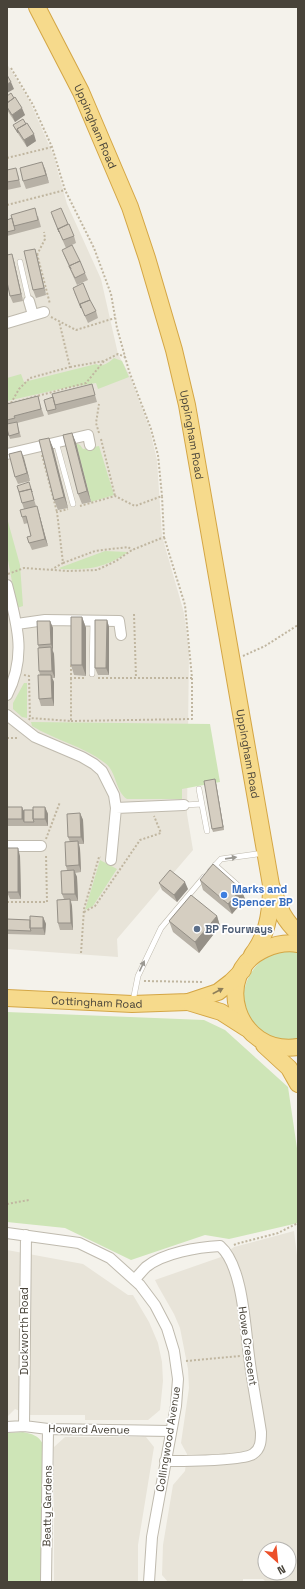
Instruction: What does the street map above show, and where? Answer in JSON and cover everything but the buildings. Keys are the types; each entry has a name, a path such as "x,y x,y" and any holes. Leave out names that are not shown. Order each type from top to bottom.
{"highway":[{"name":"Uppingham Road","path":"38,7 81,92 124,193 142,243 161,305 187,406 271,885 284,919 298,933"},
{"name":"Uppingham Road","path":"245,966 263,939 268,926 271,885"},
{"path":"298,944 291,943 274,945 259,952 245,966 237,984 236,999 239,1015 251,1033 292,1071 298,1084"},
{"name":"Cottingham Road","path":"7,998 132,1004 188,1002 218,992 231,982 245,966"},
{"name":"Cottingham Road","path":"188,1002 221,1012 251,1033"},
{"path":"251,1033 270,1046 287,1049 298,1047"}],"street":[{"path":"29,301 33,315"},
{"path":"7,323 44,312"},
{"path":"7,454 88,435 90,445"},
{"path":"7,585 17,624 19,660 16,675 7,694"},
{"path":"17,624 45,620 119,621 121,635"},
{"path":"7,714 29,732 48,743 82,757 102,771 114,795 116,808 111,859"},
{"path":"116,808 184,804"},
{"path":"7,846 43,846"},
{"name":"Collingwood Avenue","path":"7,1233 79,1243 110,1258 135,1279 155,1305 167,1328 174,1351 178,1379 176,1406 170,1431 152,1537 149,1582"},
{"name":"Duckworth Road","path":"24,1426 26,1235"},
{"path":"135,1279 146,1267 160,1258 202,1247 220,1246 227,1252"},
{"name":"Howe Crescent","path":"165,1461 238,1458 253,1454 261,1444 261,1432 249,1356 244,1307 233,1265 227,1252"},
{"name":"Howard Avenue","path":"7,1427 24,1426 48,1429 170,1431"},
{"name":"Beatty Gardens","path":"46,1582 48,1429"}],"lane":[{"path":"20,262 29,301"},
{"path":"56,442 74,506"},
{"path":"92,674 93,620"},
{"path":"199,789 207,831"},
{"path":"184,804 202,804"},
{"path":"132,1004 137,981 161,928 192,890 221,859 266,853"},
{"path":"215,865 242,889"}],"path":[{"path":"11,68 33,105 52,147 65,190 94,248 111,294 115,318 125,357 158,455 164,537 185,605 192,678 192,719 71,721 30,718"},
{"path":"7,158 52,147"},
{"path":"7,205 65,190"},
{"path":"44,232 45,239 37,254 53,318"},
{"path":"31,256 37,254"},
{"path":"44,312 76,330 115,318"},
{"path":"59,321 70,367"},
{"path":"11,403 19,389 30,378 70,367 104,361 118,354 125,357"},
{"path":"7,404 86,383 104,361"},
{"path":"99,404 96,423 115,496"},
{"path":"40,446 57,512 63,563"},
{"path":"57,512 74,506 115,496 134,506 162,496"},
{"path":"7,575 24,568 51,570 97,570 116,562 132,550 164,537"},
{"path":"51,570 63,563 95,552 128,548 132,550"},
{"path":"134,614 136,678"},
{"path":"232,660 251,654 298,625"},
{"path":"71,664 71,721"},
{"path":"16,675 29,676 29,732"},
{"path":"71,678 192,678"},
{"path":"7,902 46,902 43,846 60,802"},
{"path":"84,912 95,906 140,840 161,833 154,818 156,806"},
{"path":"81,953 84,912 99,857 111,859"},
{"path":"137,981 209,982"},
{"path":"7,1204 29,1200"},
{"path":"227,1252 236,1244 278,1233 298,1223"},
{"path":"186,1361 249,1356"}],"shaded area":[{"path":"7,64 30,102 53,154 67,204 101,279 118,354 130,376 150,430 157,460 162,536 184,613 189,652 187,814 193,850 117,939 118,957 7,949"},
{"path":"294,1231 298,1263 298,1582 265,1581 297,1581 297,1541 257,1541 257,1579 243,1579 243,1582 168,1582 162,1575 163,1545 173,1485 185,1471 187,1454 181,1443 189,1388 188,1369 180,1328 155,1280 221,1257 234,1247"},
{"path":"7,1250 83,1264 128,1295 133,1295 149,1322 158,1343 162,1362 163,1381 160,1410 148,1420 85,1420 85,1415 30,1415 15,1409 7,1417"},
{"path":"65,1437 146,1437 154,1447 138,1545 138,1582 54,1582 54,1447"}],"green space":[{"path":"114,358 122,361 129,377 98,389 96,383 60,389 7,401 7,378 21,374 24,382 96,364 103,365"},
{"path":"76,443 83,449 99,446 114,495 91,502"},
{"path":"7,518 20,565 23,606 17,608 7,555"},
{"path":"105,551 128,552 112,562 96,567 80,569 59,568"},
{"path":"24,683 27,683 27,718 22,717 13,709 13,703"},
{"path":"31,722 210,724 220,782 182,789 182,799 127,799 123,796 112,771 105,763 88,752 41,731 32,726"},
{"path":"100,860 117,869 93,906 85,910"},
{"path":"281,951 298,952 298,1041 286,1042 260,1032 251,1023 245,1012 243,1000 249,977 256,966 265,958 276,953"},
{"path":"7,1012 204,1020 225,1030 288,1087 298,1155 298,1223 229,1239 205,1235 131,1260 65,1228 7,1222"},
{"path":"23,1432 37,1437 43,1444 41,1582 7,1582 7,1433"}],"place":[{"name":"Marks and Spencer BP","path":"224,895"},
{"name":"BP Fourways","path":"197,929"}]}
